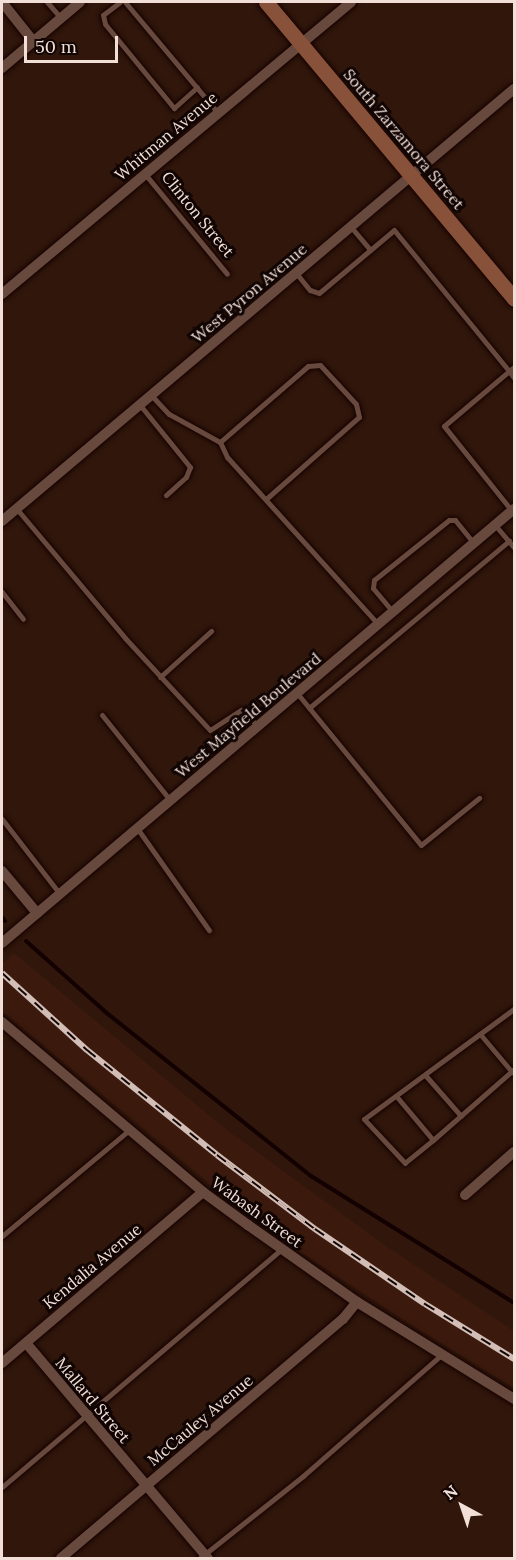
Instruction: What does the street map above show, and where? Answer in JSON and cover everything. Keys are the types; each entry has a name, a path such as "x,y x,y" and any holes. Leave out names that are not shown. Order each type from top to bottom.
{"main road":[{"name":"South Zarzamora Street","path":"266,2 514,299"}],"street":[{"path":"2,2 33,41"},
{"path":"2,68 80,2"},
{"name":"Whitman Avenue","path":"2,294 351,2"},
{"name":"West Pyron Avenue","path":"2,520 514,88"},
{"name":"West Mayfield Boulevard","path":"2,943 513,510"},
{"path":"2,871 37,913"},
{"name":"Wabash Street","path":"2,1022 203,1192 357,1302 440,1356 514,1399"},
{"path":"465,1195 514,1152"},
{"name":"Kendalia Avenue","path":"2,1363 203,1192"},
{"name":"McCauley Avenue","path":"61,1558 343,1318 357,1302"},
{"name":"Mallard Street","path":"26,1343 204,1557"}],"lane":[{"path":"47,2 61,18"},
{"path":"120,2 103,15 105,24 174,108 196,87"},
{"path":"125,2 218,113"},
{"name":"Clinton Street","path":"146,174 227,274"},
{"path":"351,227 370,249"},
{"path":"296,273 310,290 320,293 394,230 514,378"},
{"path":"219,442 308,366 320,365 356,404 359,417 266,499"},
{"path":"513,510 444,426 514,367"},
{"path":"151,395 169,414 219,442 227,457 378,624"},
{"path":"140,405 190,467 186,477 166,495"},
{"path":"16,508 160,677 210,730 241,710 258,726"},
{"path":"393,612 374,588 374,580 448,520 455,520 474,543"},
{"path":"495,525 514,548"},
{"path":"309,708 509,542"},
{"path":"2,592 23,619"},
{"path":"160,677 211,631"},
{"path":"297,693 421,845 479,798"},
{"path":"102,715 170,800"},
{"path":"2,819 60,894"},
{"path":"137,828 209,930"},
{"path":"480,1034 513,1071 405,1162 364,1119 426,1076 480,1034 514,1009"},
{"path":"426,1076 460,1116"},
{"path":"397,1097 433,1140"},
{"path":"2,1236 129,1130"},
{"path":"2,1487 282,1250"},
{"path":"204,1557 303,1476 440,1356"}],"shaded area":[{"path":"14,953 227,1130 389,1248 514,1331 514,1388 410,1324 259,1225 2,1011 2,964"}],"waterway":[{"path":"2,917 5,921"},
{"path":"26,941 108,1014 311,1176 514,1303"}],"railway":[{"path":"2,973 87,1050 217,1155 315,1229 425,1304 514,1359"}]}
